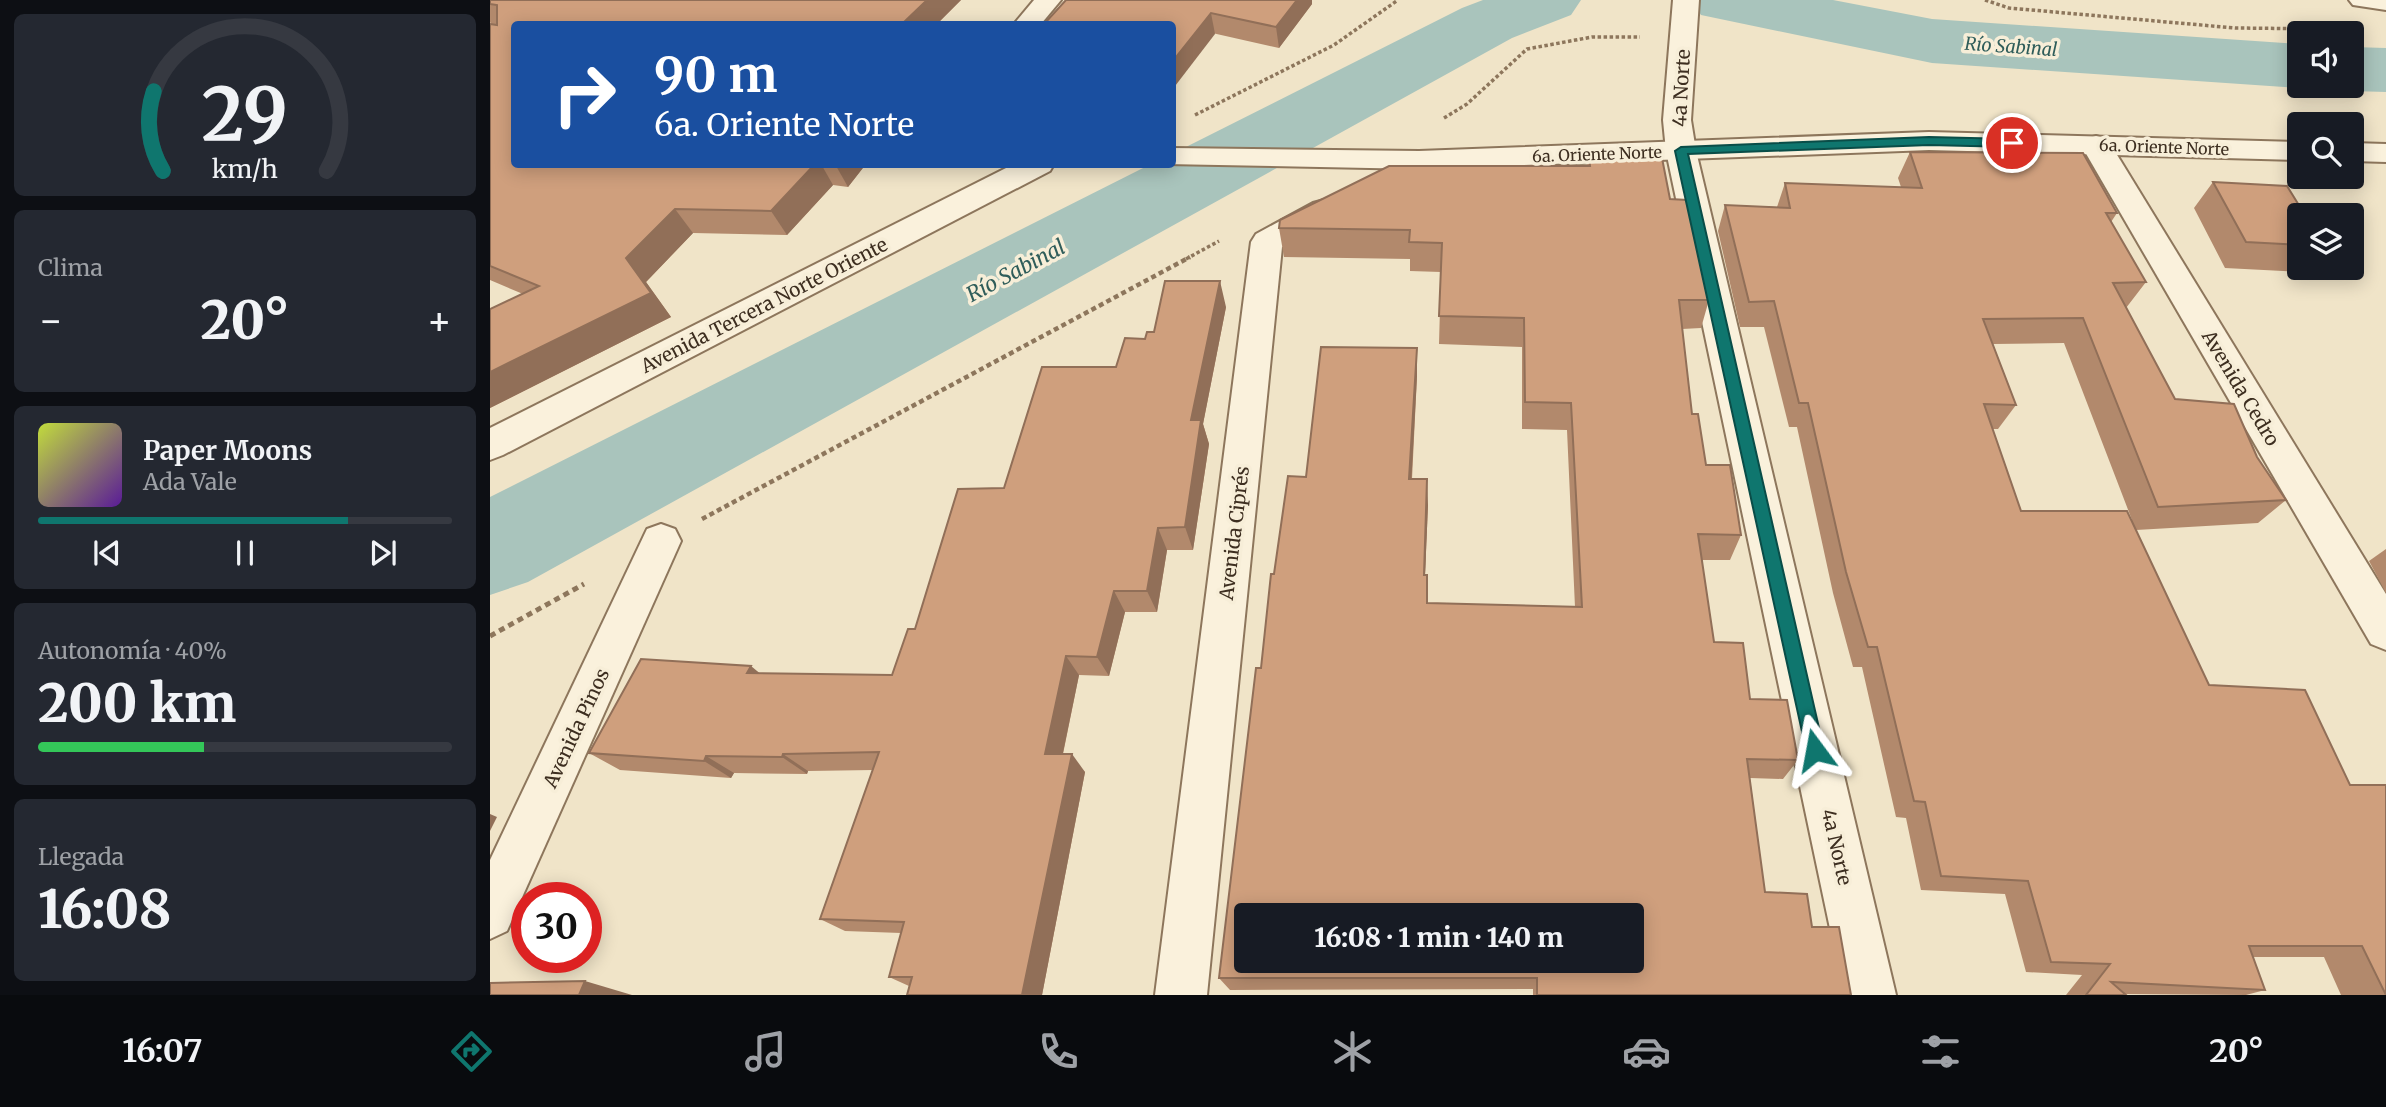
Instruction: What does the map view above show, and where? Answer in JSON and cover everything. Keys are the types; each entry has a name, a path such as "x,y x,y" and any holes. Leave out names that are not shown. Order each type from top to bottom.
{"street":[{"path":"1030,21 1048,0"},
{"path":"2362,0 2386,2"},
{"name":"4a Norte","path":"1684,21 1677,120 1681,151 1870,995"},
{"name":"6a. Oriente Norte","path":"1176,157 1419,160 1929,141 2287,150"},
{"name":"Avenida Cedro","path":"2096,145 2386,631"},
{"path":"2364,152 2386,153"},
{"name":"Avenida Ciprés","path":"1181,995 1267,242 1419,160"},
{"name":"Avenida Tercera Norte Oriente","path":"490,445 1031,168"},
{"name":"Avenida Pinos","path":"490,914 662,541"}],"path":[{"path":"1185,120 1334,45 1398,0"},
{"path":"1984,0 2009,8 2235,28 2287,28"},
{"path":"1443,118 1467,104 1527,49 1684,21"},
{"path":"662,541 1225,238"},
{"path":"490,636 588,582"}],"building":[{"path":"490,0 927,0 905,21 511,21 511,168 811,168 771,211 675,209 626,258 651,293 490,372 490,309 539,286 490,266 490,24 497,25 497,5 490,4"},
{"path":"1066,0 1297,0 1276,27 1211,13 1176,57 1176,21 1047,21"},
{"path":"1910,152 2083,153 2117,213 2106,213 2146,282 2113,283 2175,399 2234,404 2257,457 2286,500 2158,507 2083,318 1983,319 2016,405 1984,404 2021,511 2127,511 2209,685 2305,690 2350,785 2386,785 2386,995 2362,946 2249,946 2265,990 2111,982 2126,995 2086,995 2110,964 2051,962 2028,881 1941,876 1925,802 1914,801 1877,647 1868,647 1846,572 1808,403 1799,403 1774,301 1749,302 1725,205 1790,208 1785,183 1922,188"},
{"path":"1589,157 1662,158 1670,199 1687,200 1709,300 1679,300 1692,414 1698,414 1706,465 1730,465 1741,535 1698,534 1714,642 1743,643 1750,699 1787,700 1798,760 1747,759 1765,892 1807,894 1812,927 1839,927 1851,995 1537,995 1537,978 1219,978 1256,668 1261,668 1271,574 1274,574 1288,476 1306,477 1321,347 1417,348 1409,479 1427,479 1424,575 1427,575 1427,603 1582,607 1571,403 1525,402 1524,318 1439,316 1442,243 1409,242 1410,230 1279,228 1280,220 1389,166 1590,166"},
{"path":"2213,182 2287,186 2298,203 2287,203 2287,244 2246,242"},
{"path":"1165,281 1220,281 1191,420 1201,420 1185,527 1158,528 1147,591 1114,591 1097,657 1066,656 1045,754 1072,754 1022,995 907,995 912,977 889,977 904,922 820,919 879,752 783,754 782,757 706,756 704,761 589,753 641,659 751,666 747,673 892,675 908,629 915,629 958,489 1004,488 1042,367 1116,367 1125,338 1145,339 1147,332 1154,332"},
{"path":"585,981 579,995 490,995 490,983"}],"waterway":[{"name":"Río Sabinal","path":"490,549 1487,23 1546,0"},
{"name":"Río Sabinal","path":"1726,0 1932,41 2287,65"},
{"name":"Río Sabinal","path":"2364,69 2386,70"}],"route":[{"path":"1815,750 1681,151 1929,141 2012,143"}]}
